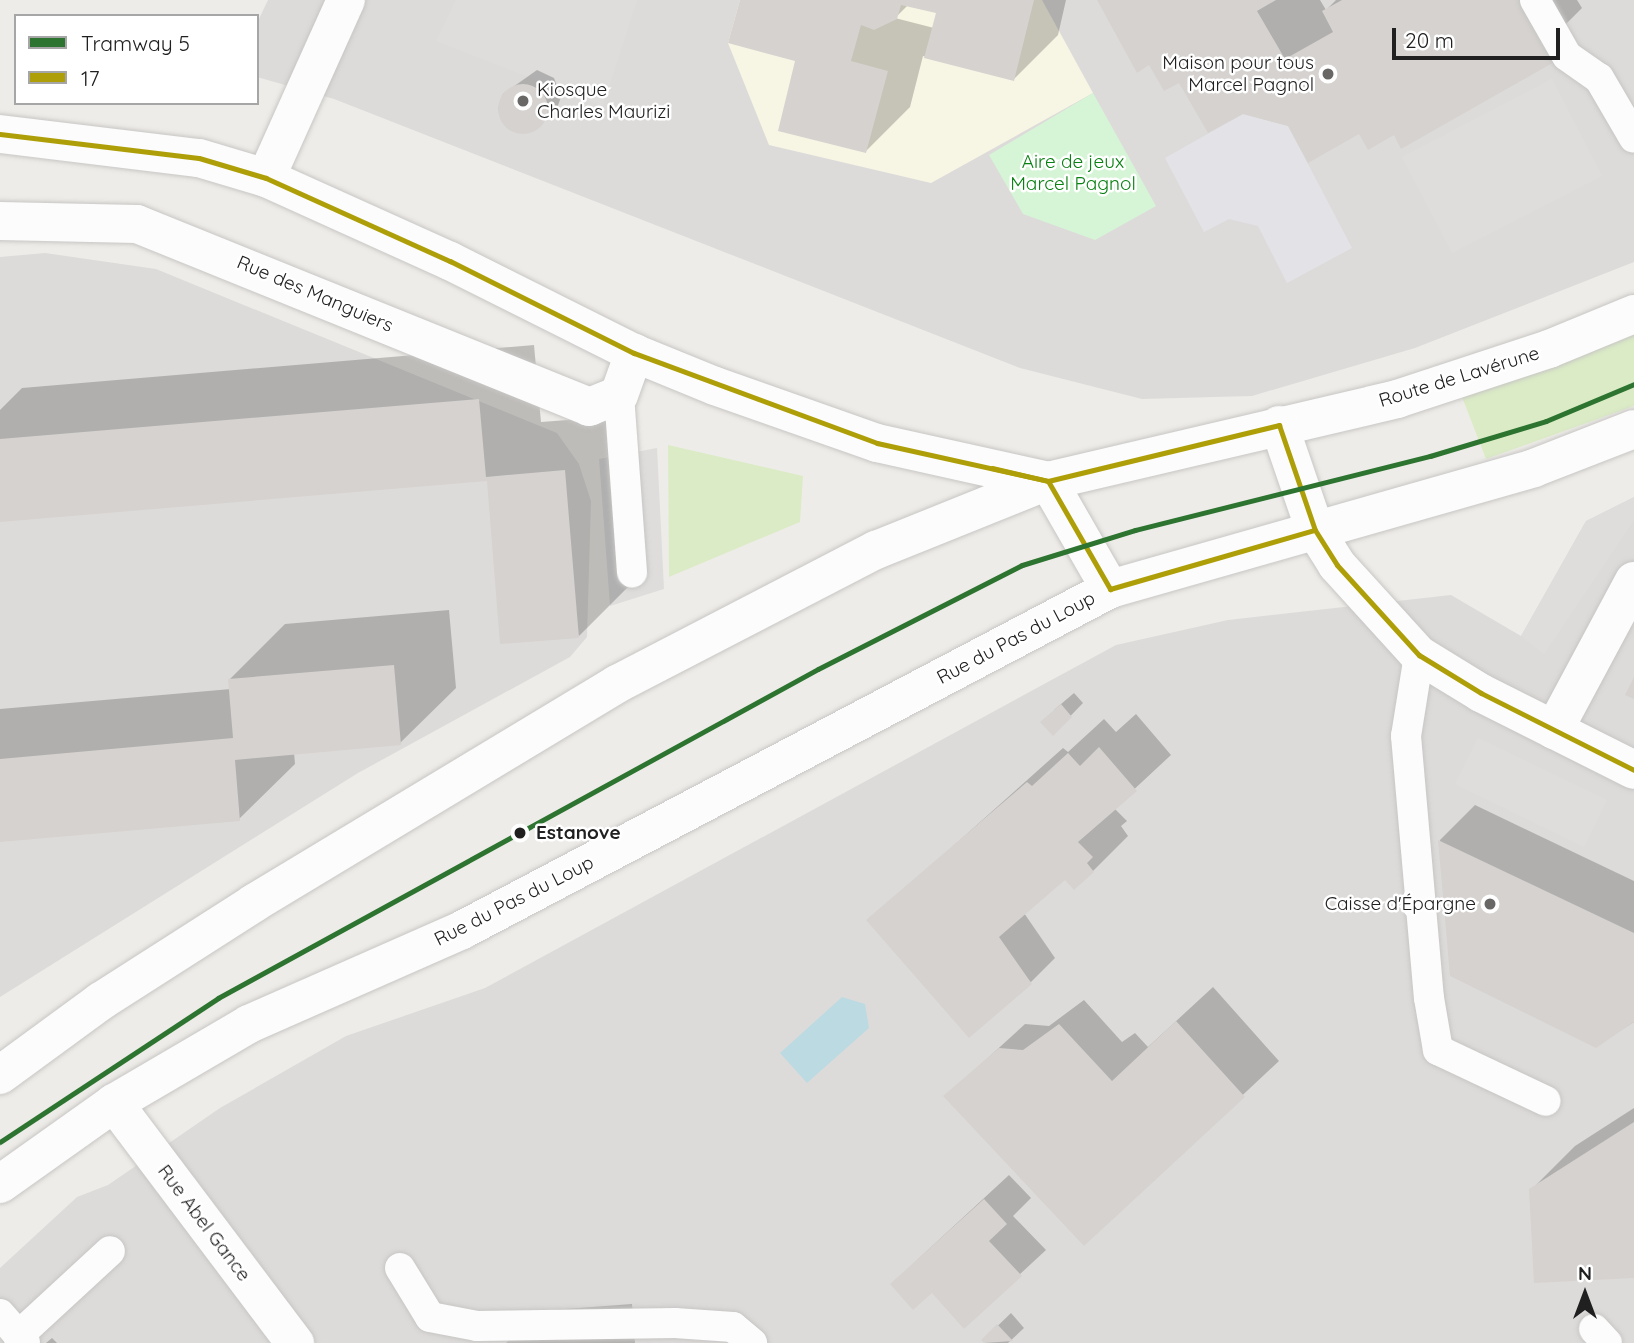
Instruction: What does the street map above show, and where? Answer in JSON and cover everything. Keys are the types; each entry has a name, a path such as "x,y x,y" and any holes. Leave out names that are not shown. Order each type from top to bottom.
{"street":[{"path":"266,178 346,0"},
{"name":"Route de Lavérune","path":"0,134 200,158 266,178 450,261 634,353 877,443 1048,481 1421,391 1549,349 1634,314"},
{"name":"Rue des Manguiers","path":"0,221 137,224 273,276 564,400 589,407 619,395"},
{"path":"619,395 634,353"},
{"path":"1279,425 1315,530 1337,565 1419,655 1554,730 1634,770"},
{"path":"0,1075 101,1001 254,903 617,684 876,550 1048,481 1110,589 1534,468 1634,429"},
{"path":"1554,730 1634,581"},
{"name":"Rue du Pas du Loup","path":"0,1184 114,1103 250,1024 463,930 1110,589"},
{"name":"Rue Abel Gance","path":"114,1103 295,1343"}],"lane":[{"path":"1535,0 1567,56 1599,78 1634,138"},
{"path":"619,395 632,573"},
{"path":"1419,655 1406,736 1429,998 1438,1050 1546,1101"},
{"path":"14,1331 110,1251"},
{"path":"400,1268 430,1317 477,1326 733,1327 752,1343"}],"shaded area":[{"path":"268,0 1634,0 1634,262 1415,348 1252,396 1142,399 1020,368 334,99 259,78 259,19"},
{"path":"456,0 637,0 603,106 436,41"},
{"path":"740,0 1042,0 1093,93 931,183 769,145 728,43"},
{"path":"1552,79 1602,176 1452,253 1402,157"},
{"path":"1243,114 1288,126 1352,248 1287,283 1258,226 1229,219 1204,232 1165,158"},
{"path":"45,253 156,269 557,433 579,464 591,501 587,637 570,657 358,773 0,997 0,257"},
{"path":"657,448 664,589 610,606 599,459"},
{"path":"1634,497 1634,1343 0,1343 0,1268 77,1197 108,1185 220,1108 346,1036 485,988 1116,645 1228,620 1451,595 1521,636 1586,521"},
{"path":"1634,497 1634,520 1544,654 1521,636 1586,521"},
{"path":"1478,738 1607,800 1584,847 1455,784"}],"green space":[{"name":"Aire de jeux Marcel Pagnol","path":"1093,93 1156,206 1095,240 1023,214 989,155"},
{"path":"1634,334 1634,406 1486,459 1462,397"},
{"path":"668,445 803,476 800,522 669,577"}],"water":[{"path":"842,997 865,1004 869,1028 807,1083 780,1053"}],"building":[{"path":"740,0 1034,0 1014,81 924,58 936,13 901,5 897,19 874,30 861,25 851,61 888,71 866,153 778,131 795,61 728,43"},
{"name":"Maison pour tous Marcel Pagnol","path":"1097,0 1276,0 1257,11 1285,59 1333,32 1322,11 1342,0 1522,0 1556,61 1401,149 1394,135 1368,150 1359,134 1308,163 1288,126 1243,114 1208,133 1179,83 1164,91 1149,65 1137,73"},
{"name":"Kiosque Charles Maurizi","path":"523,84 541,91 548,109 541,127 523,134 505,127 498,109 505,91"},
{"path":"479,399 486,477 565,470 579,638 500,644 487,481 0,522 0,439"},
{"path":"394,665 401,745 235,760 240,821 0,842 0,759 233,738 228,679"},
{"path":"1634,677 1634,699 1625,695"},
{"path":"1061,704 1072,717 1053,736 1040,722"},
{"path":"1099,747 1137,791 1078,842 1093,857 1087,863 1094,872 1074,890 1065,880 999,937 1032,984 969,1038 866,920 1027,782 1032,786 1068,753 1080,766"},
{"path":"1438,840 1634,933 1634,1022 1596,1048 1450,976"},
{"path":"1176,1021 1245,1097 1084,1246 943,1096 999,1048 1023,1050 1059,1024 1112,1081"},
{"path":"1634,1122 1634,1278 1534,1283 1529,1189"},
{"path":"984,1199 1007,1224 989,1241 1022,1276 964,1329 932,1293 913,1310 890,1284"},
{"path":"997,1324 1013,1341 984,1343 981,1340"}],"tram line":[{"name":"5","path":"0,1142 218,998 818,669 1022,565 1135,530 1430,456 1546,421 1634,384"}],"transit line":[{"name":"17","path":"0,134 199,158 266,178 450,261 634,353 877,443 1048,481 1279,425 1315,530 1337,565 1419,655 1481,693 1634,770"},
{"name":"17","path":"992,468 1048,481 1110,589 1315,530"}],"place":[{"name":"Maison pour tous Marcel Pagnol","path":"1328,74"},
{"name":"Kiosque Charles Maurizi","path":"523,101"},
{"name":"Estanove","path":"520,833"},
{"name":"Caisse d'Épargne","path":"1490,904"}]}
